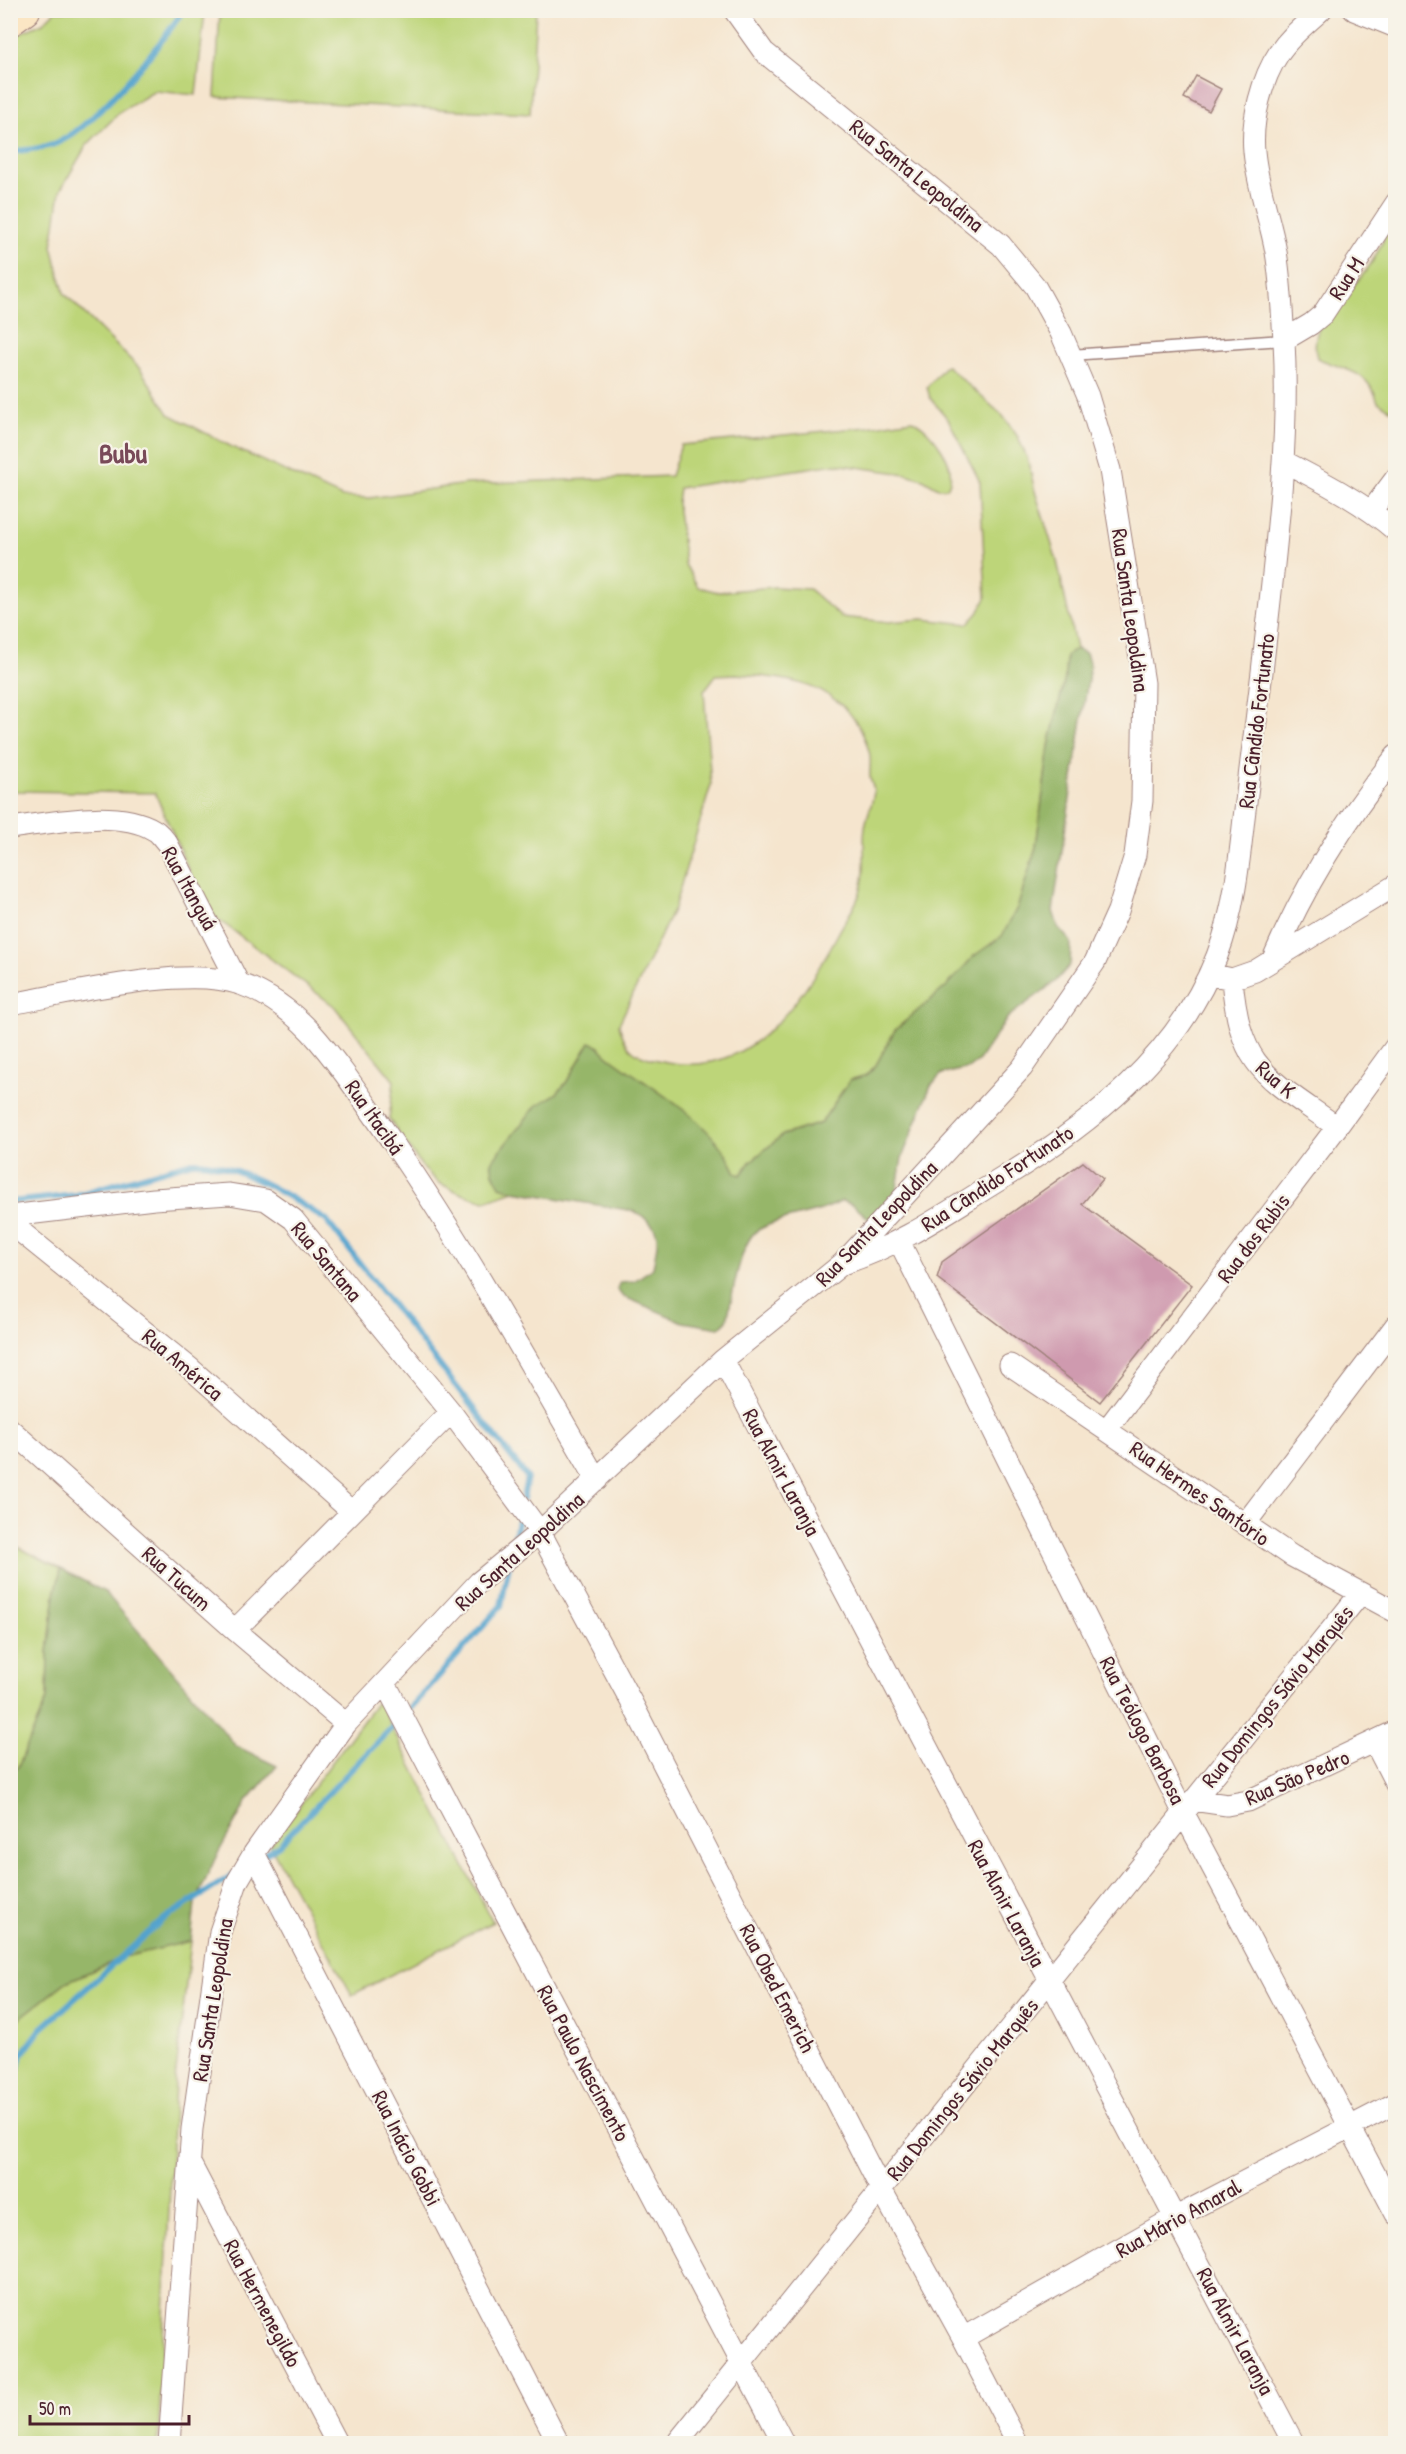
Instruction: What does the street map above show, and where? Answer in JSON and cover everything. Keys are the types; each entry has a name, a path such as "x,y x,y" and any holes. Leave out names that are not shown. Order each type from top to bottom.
{"street":[{"path":"10,21 25,10"},
{"name":"Rua Santa Leopoldina","path":"170,2444 192,2129 220,1932 237,1882 254,1853 346,1724 479,1582 540,1532 723,1360 842,1264 1022,1068 1095,962 1118,911 1135,855 1142,801 1144,683 1110,470 1088,396 1071,356 1035,286 1001,245 764,52 734,10"},
{"name":"Rua Cândido Fortunato","path":"842,1264 871,1255 899,1241 1044,1153 1131,1084 1175,1032 1209,974 1230,915 1239,865 1283,461 1284,340 1277,256 1254,148 1255,121 1266,83 1278,54 1294,34 1321,10"},
{"path":"1354,10 1395,27"},
{"name":"Rua M","path":"1284,340 1323,314 1395,203"},
{"path":"1283,461 1371,510 1395,531"},
{"path":"1371,510 1395,478"},
{"path":"1273,959 1293,911 1321,862 1395,756"},
{"name":"Rua Itanguá","path":"10,828 87,819 130,821 155,830 167,843 239,984"},
{"path":"1209,974 1232,979 1255,970 1395,885"},
{"name":"Rua Itacibá","path":"10,1004 166,978 208,978 239,984 278,1003 310,1032 342,1070 427,1192 597,1480"},
{"name":"Rua K","path":"1232,979 1238,1029 1248,1053 1263,1074 1337,1127"},
{"name":"Rua dos Rubis","path":"1107,1429 1337,1127 1395,1046"},
{"name":"Rua Santana","path":"10,1216 154,1199 229,1194 266,1200 293,1219 452,1412 540,1532"},
{"name":"Rua América","path":"10,1223 191,1369 351,1511"},
{"name":"Rua Teólogo Barbosa","path":"899,1241 1395,2214"},
{"path":"1245,1524 1395,1324"},
{"name":"Rua Almir Laranja","path":"723,1360 1048,1982 1176,2217 1294,2444"},
{"name":"Rua Hermes Santório","path":"1010,1365 1292,1556 1395,1612"},
{"path":"235,1630 452,1412"},
{"name":"Rua Tucum","path":"10,1429 235,1630 346,1724"},
{"name":"Rua Obed Emerich","path":"540,1532 634,1707 881,2189 1018,2444"},
{"name":"Rua Domingos Sávio Marquês","path":"676,2444 1360,1594"},
{"name":"Rua Paulo Nascimento","path":"385,1683 784,2444"},
{"name":"Rua São Pedro","path":"1188,1806 1227,1805 1248,1801 1375,1743 1395,1731"},
{"path":"1375,1743 1395,1784"},
{"name":"Rua Inácio Gobbi","path":"254,1853 559,2444"},
{"name":"Rua Mário Amaral","path":"963,2338 1176,2217 1395,2103"},
{"name":"Rua Hermenegildo","path":"189,2163 337,2444"}],"lane":[{"path":"1071,356 1284,340"}],"green space":[{"path":"55,11 205,11 196,95 155,91 120,112 86,146 60,191 52,246 64,293 141,370 169,414 232,447 342,497 370,498 466,484 671,476 681,445 868,427 912,420 928,431 942,450 950,470 947,488 938,488 923,479 906,474 835,464 679,488 677,503 685,564 698,587 718,592 774,587 809,589 841,617 889,622 922,619 968,624 978,613 986,598 980,482 948,419 930,398 927,387 946,365 1003,416 1018,437 1029,463 1034,488 1057,561 1076,649 1066,656 1065,678 1049,746 1036,847 1018,906 1002,937 974,956 947,986 895,1030 876,1065 867,1075 850,1080 821,1123 783,1135 750,1162 742,1175 736,1173 714,1139 682,1109 590,1043 566,1083 556,1094 536,1106 504,1146 500,1186 514,1191 485,1201 462,1194 439,1183 423,1168 389,1119 394,1081 334,1006 207,911 155,793 11,791 11,37 43,23","holes":["716,675 758,676 799,683 818,690 834,699 849,712 860,729 870,754 870,778 874,791 865,827 864,871 858,898 809,983 772,1028 749,1046 725,1058 697,1064 648,1058 630,1048 625,1042 619,1024 674,908 711,785 704,691"]},
{"path":"220,11 536,11 530,114 215,97"},
{"path":"1395,221 1395,412 1378,402 1374,391 1362,377 1317,358 1315,344 1324,319 1370,265"},
{"path":"1076,649 1086,653 1090,666 1053,911 1058,927 1071,942 1070,965 1055,982 1008,1017 979,1060 969,1068 942,1074 931,1085 902,1158 894,1206 873,1222 853,1205 842,1201 822,1210 778,1221 758,1230 746,1245 727,1320 719,1328 683,1322 622,1296 617,1289 620,1282 634,1281 653,1268 657,1241 655,1228 634,1211 514,1191 500,1186 493,1173 491,1162 536,1106 556,1094 566,1083 590,1042 682,1108 713,1138 726,1154 736,1173 741,1175 750,1162 783,1135 821,1123 850,1080 867,1075 876,1065 895,1030 947,986 974,956 1002,936 1018,906 1036,847 1049,746 1065,678 1066,656"},
{"path":"10,1543 61,1569 55,1594 48,1653 47,1699 18,1768 11,1773"},
{"path":"61,1569 105,1592 236,1746 277,1766 247,1801 215,1859 195,1903 191,1941 124,1957 66,1982 11,2025 11,1773 18,1767 47,1699 48,1653 55,1594"},
{"path":"378,1701 493,1922 352,1995 270,1845"},
{"path":"191,1941 175,2081 158,2443 11,2444 11,2025 66,1982 124,1957"}],"building":[{"path":"1196,76 1221,89 1209,111 1184,98"},
{"path":"1083,1162 1103,1179 1082,1204 1192,1285 1100,1402 937,1278 942,1262"}],"waterway":[{"path":"10,152 52,145 85,124 124,86 159,44 183,10"},
{"path":"10,1202 77,1195 192,1162 226,1167 279,1191 326,1220 527,1477 523,1499"},
{"path":"513,1546 519,1515"},
{"path":"406,1713 501,1606 509,1565"},
{"path":"262,1856 279,1845 399,1720"},
{"path":"10,2095 21,2056 41,2029 164,1919 233,1875"}],"district":[{"name":"Bubu","path":"123,453"}]}
